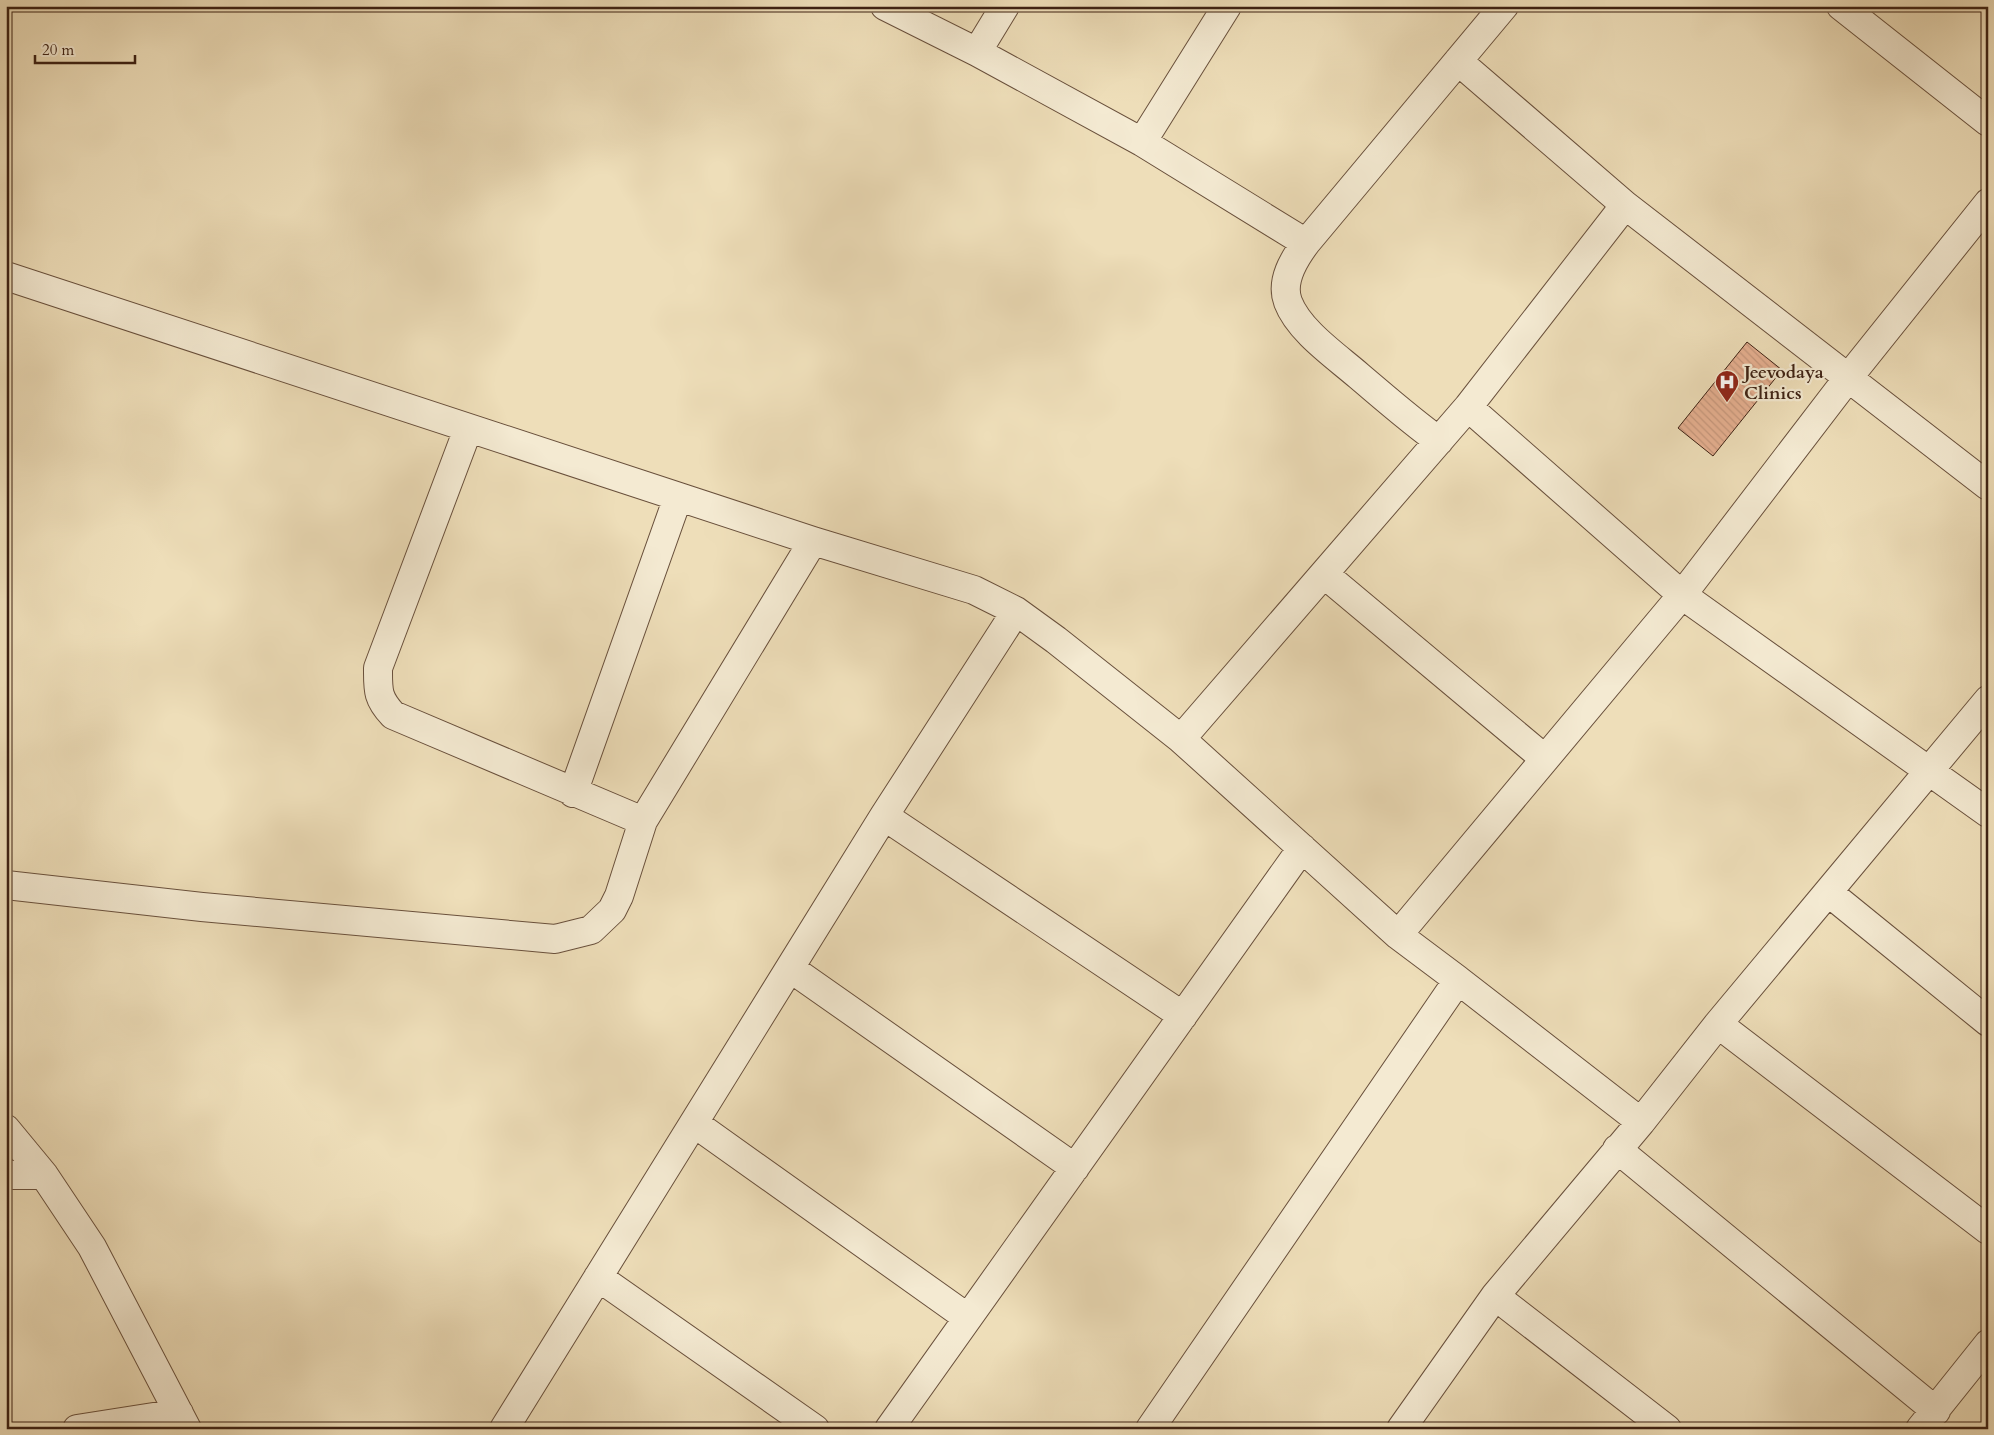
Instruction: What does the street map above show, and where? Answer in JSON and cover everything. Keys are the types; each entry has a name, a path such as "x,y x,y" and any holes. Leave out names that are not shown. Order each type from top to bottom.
{"street":[{"path":"885,6 977,52 1142,142 1306,243"},
{"path":"977,52 1005,6"},
{"path":"1142,142 1227,6"},
{"path":"1439,441 1417,425 1320,343 1297,318 1287,301 1286,285 1291,264 1306,243 1504,6"},
{"path":"1841,6 1988,122"},
{"path":"1458,61 1624,205 1988,486"},
{"path":"1398,934 1682,594 1848,378 1988,203"},
{"path":"1181,739 1468,407 1624,205"},
{"path":"6,276 813,541 974,590 1016,611 1056,640 1181,739 1398,934 1641,1122"},
{"path":"1468,407 1682,594 1988,813"},
{"path":"468,429 378,668 378,694 384,705 393,715 573,793 643,821"},
{"path":"573,793 678,497"},
{"path":"6,885 202,907 555,939 591,930 612,910 619,896 643,821 813,541"},
{"path":"1324,574 1545,759"},
{"path":"504,1429 884,816 1016,611"},
{"path":"1400,1429 1495,1296 1641,1122 1718,1024 1988,700"},
{"path":"884,816 1183,1016"},
{"path":"889,1429 1302,848"},
{"path":"1828,892 1988,1022"},
{"path":"790,968 1075,1168"},
{"path":"1150,1429 1458,980"},
{"path":"1718,1024 1988,1230"},
{"path":"694,1123 968,1318"},
{"path":"6,1129 44,1175 92,1247 183,1421 78,1429"},
{"path":"1617,1149 1928,1420 1988,1344"},
{"path":"6,1175 44,1175"},
{"path":"598,1277 815,1429"},
{"path":"1495,1296 1660,1427"}],"building":[{"path":"1747,342 1782,370 1713,456 1678,428"}],"place":[{"name":"Jeevodaya Clinics","path":"1727,403"}]}
